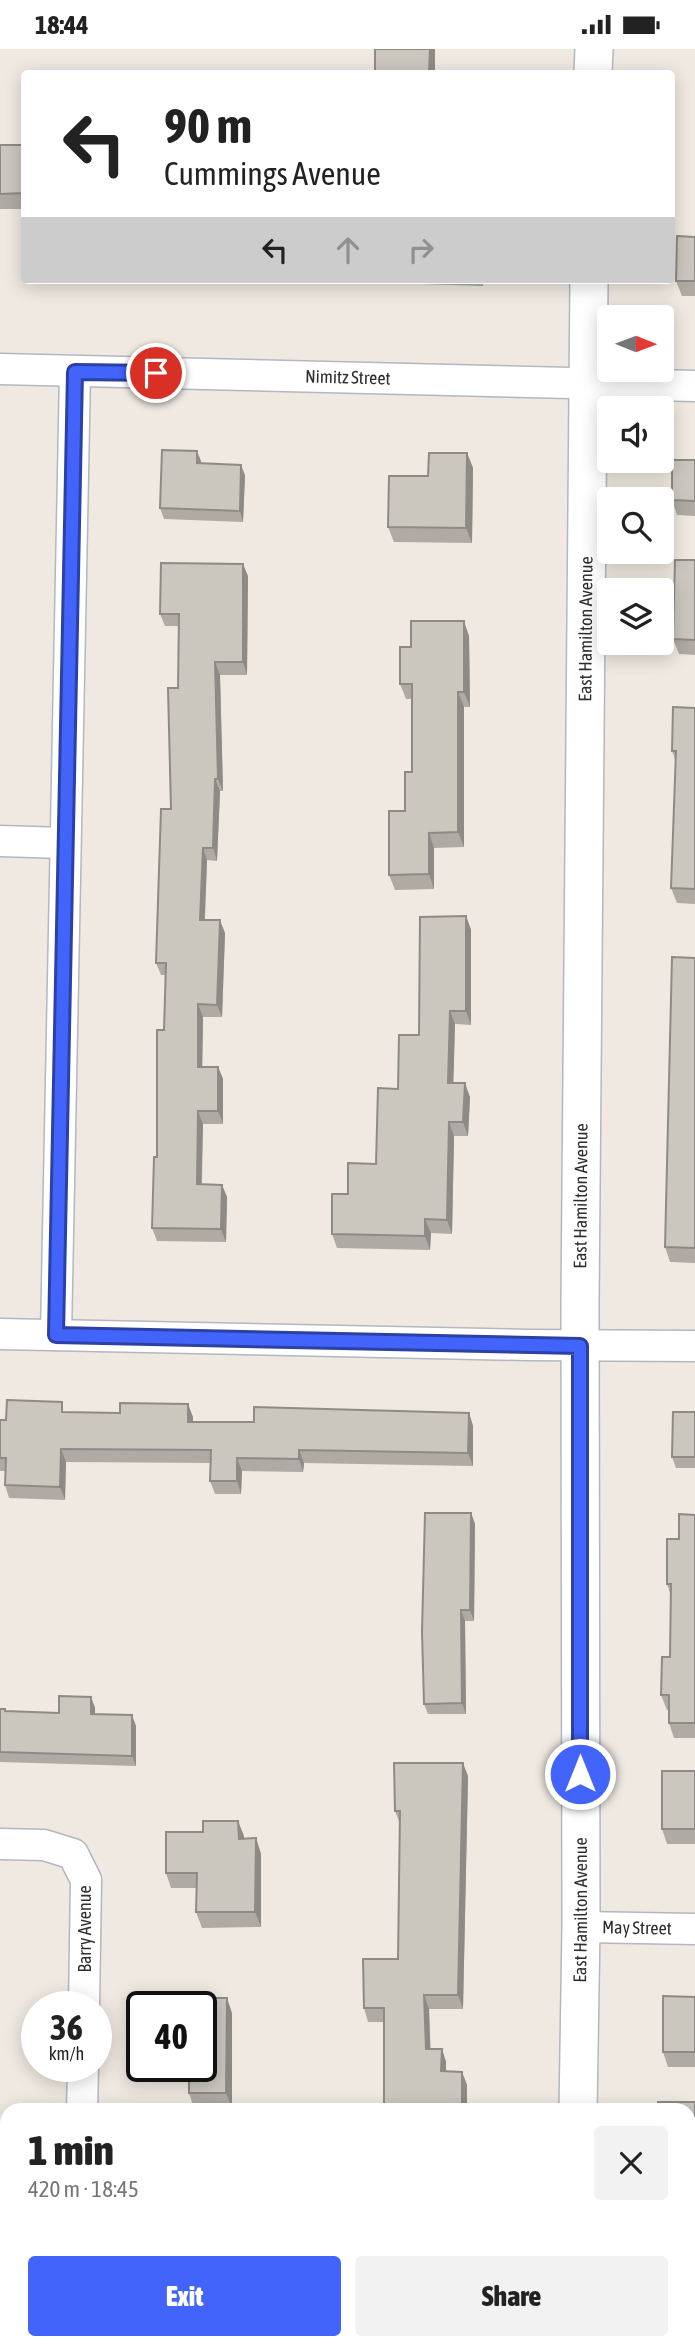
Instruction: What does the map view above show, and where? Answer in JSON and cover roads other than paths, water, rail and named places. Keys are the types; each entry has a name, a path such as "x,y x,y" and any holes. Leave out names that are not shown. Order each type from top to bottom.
{"street":[{"path":"593,70 594,49"},
{"name":"East Hamilton Avenue","path":"578,2103 581,1927 580,1346 589,284"},
{"name":"Nimitz Street","path":"0,369 695,386"},
{"path":"56,1335 75,372"},
{"path":"0,841 64,843"},
{"path":"0,1333 580,1346 695,1346"},
{"name":"Barry Avenue","path":"0,1844 44,1845 73,1854 86,1880 84,1991"},
{"name":"May Street","path":"581,1927 695,1929"},
{"path":"82,2103 83,2082"}]}
